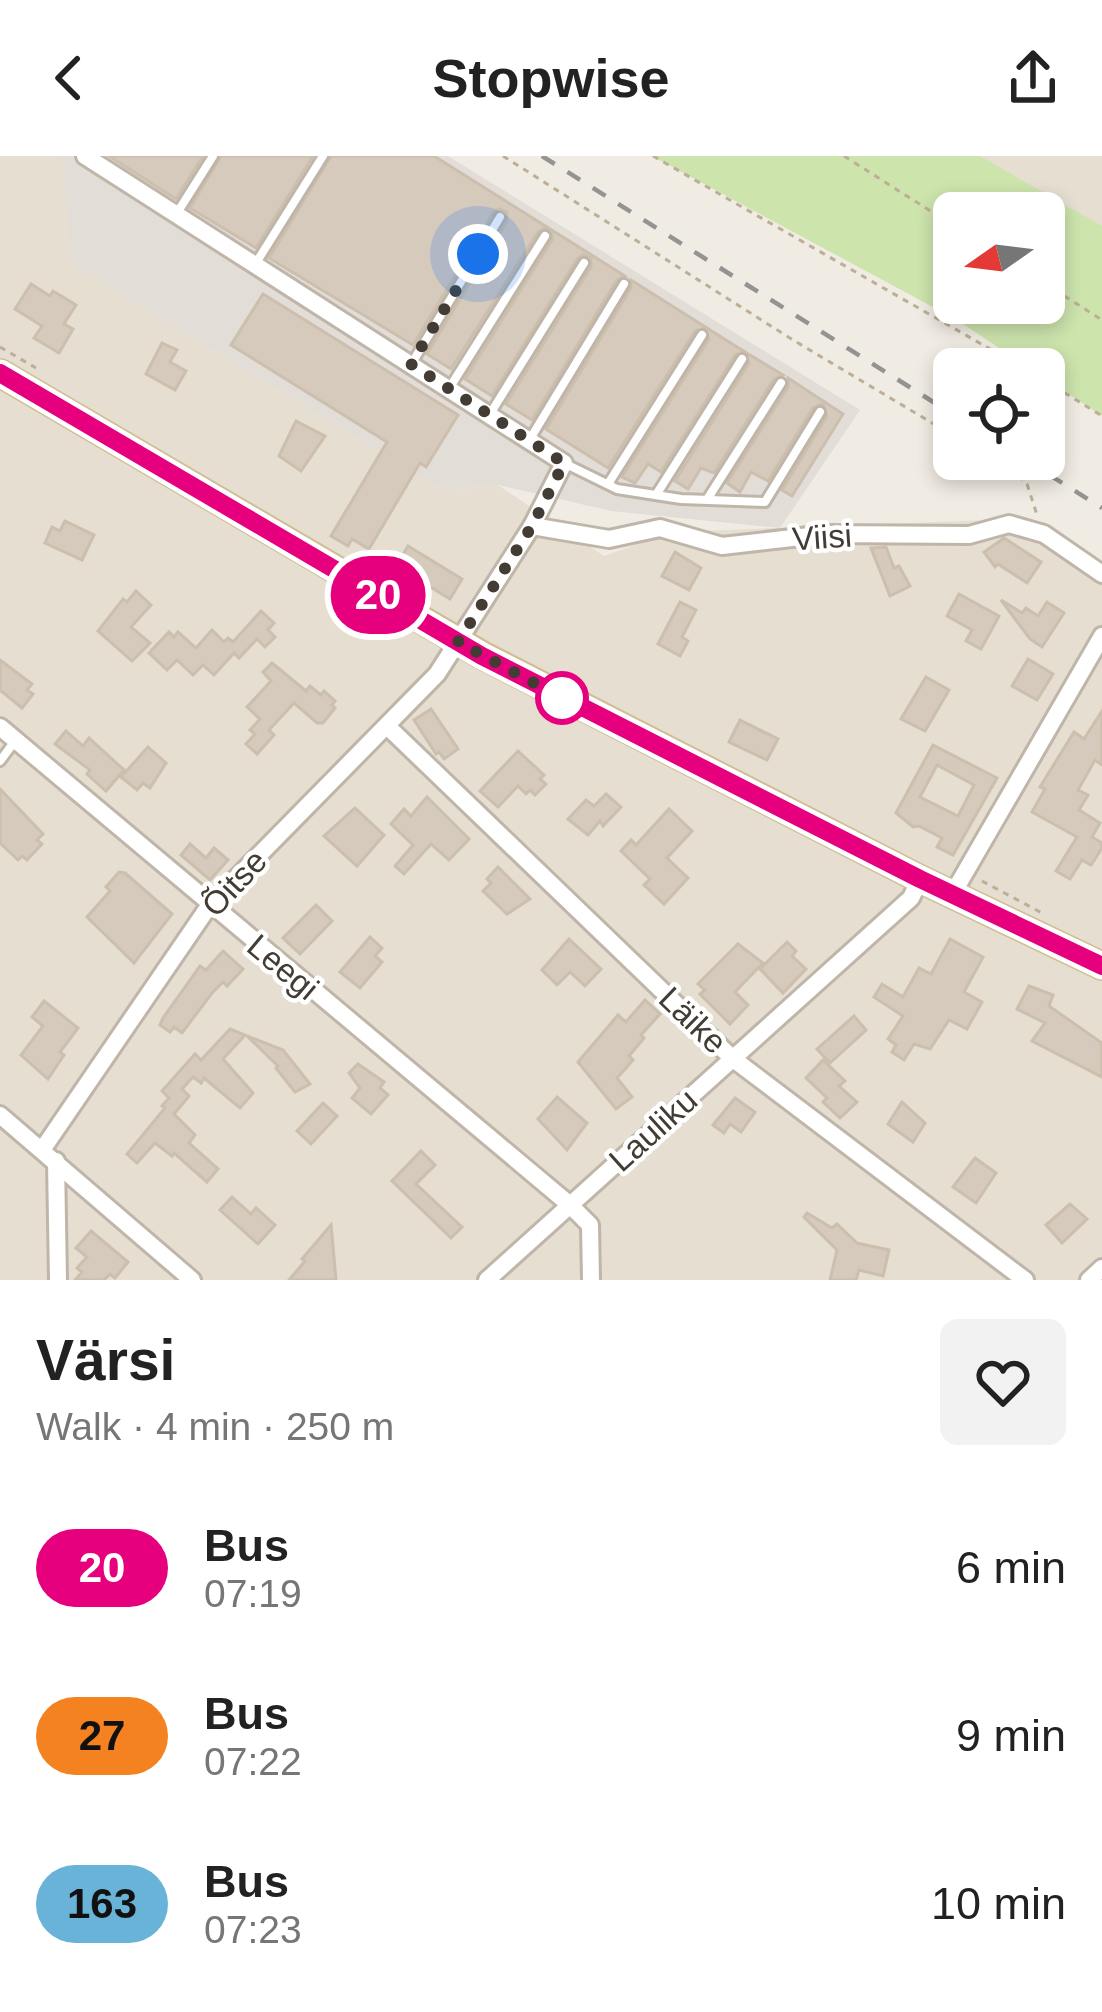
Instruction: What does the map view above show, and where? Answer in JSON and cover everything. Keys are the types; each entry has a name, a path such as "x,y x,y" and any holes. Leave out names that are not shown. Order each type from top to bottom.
{"main road":[{"path":"0,373 458,642 920,879 1102,966"}],"street":[{"path":"85,156 564,463"},
{"name":"Õitse","path":"49,1155 209,905 437,674 532,526 564,463"},
{"name":"Viisi","path":"532,526 609,539 660,528 722,547 827,534 969,535 1010,524 1029,527"},
{"path":"1029,527 1102,574"},
{"path":"952,895 1102,636"},
{"name":"Leegi","path":"0,727 570,1205"},
{"name":"Läike","path":"388,727 732,1058 1025,1280"},
{"name":"Lauliku","path":"488,1280 911,898 920,879"},
{"path":"0,1114 192,1280"},
{"path":"49,1155 58,1280"},
{"path":"570,1205 590,1225 591,1280"},
{"path":"1089,1280 1102,1268"}],"lane":[{"path":"176,214 212,156"},
{"path":"255,265 323,156"},
{"path":"411,364 500,217"},
{"path":"449,388 545,236"},
{"path":"490,415 584,263"},
{"path":"529,440 624,284"},
{"path":"608,484 703,335"},
{"path":"656,495 742,359"},
{"path":"707,499 781,383"},
{"path":"564,463 608,484 656,495 765,502 820,412"},
{"path":"0,761 16,740"}],"path":[{"path":"503,156 933,423"},
{"path":"652,156 988,348"},
{"path":"844,156 933,213"},
{"path":"1065,296 1102,320"},
{"path":"1065,393 1102,416"},
{"path":"1023,480 1039,512 1029,527"}],"shaded area":[{"path":"0,156 58,156 66,177 73,264 444,491 498,485 604,556 672,532 1018,519 1102,581 1102,1280 0,1280"},
{"path":"58,156 448,156 860,410 780,528 611,511 498,485 444,491 72,264 64,172"},
{"path":"879,156 1102,156 1102,306 1065,247 1065,192 983,192"}],"green space":[{"path":"652,156 980,156 1043,192 933,192 933,307"},
{"path":"1065,205 1102,226 1102,416 1065,392 1065,348 999,348 963,324 1065,324"}],"building":[{"path":"109,156 203,156 176,199"},
{"path":"221,156 313,156 256,248 190,208"},
{"path":"331,156 434,156 625,276 617,280 532,420 506,404 591,267 591,258 577,259 492,396 465,379 552,240 552,231 538,232 451,369 427,354 507,221 507,212 493,213 413,345 269,258"},
{"path":"631,280 745,352 735,355 661,472 648,464 635,483 622,477 709,339 705,328 695,331 608,468 546,429 631,288"},
{"path":"31,284 76,305 64,324 73,329 59,353 34,338 42,326 15,309"},
{"path":"263,294 458,415 426,467 420,463 369,549 352,539 348,546 331,536 387,442 231,345"},
{"path":"162,343 177,350 170,362 186,371 175,390 146,374"},
{"path":"745,352 783,375 774,379 714,473 701,468 688,489 675,481 749,363"},
{"path":"788,378 843,414 792,496 782,490 827,416 823,404 813,408 768,481 751,472 740,492 727,483 788,387"},
{"path":"296,421 325,436 301,471 279,456"},
{"path":"65,521 94,535 82,560 45,543 52,527 60,531"},
{"path":"1004,538 1041,562 1027,583 998,564 995,567 984,552"},
{"path":"408,546 462,579 450,599 396,566"},
{"path":"886,547 894,568 899,566 910,586 890,596 871,548"},
{"path":"675,552 701,568 689,590 662,576"},
{"path":"136,591 151,605 131,627 150,643 132,661 98,631 123,599 127,602"},
{"path":"959,594 999,616 981,649 966,641 972,630 947,616"},
{"path":"1001,600 1022,613 1026,608 1038,616 1047,602 1064,613 1042,647 1030,639"},
{"path":"680,602 696,610 682,637 688,641 680,656 658,644"},
{"path":"261,611 274,623 268,630 275,637 265,647 257,639 239,658 234,653 214,675 203,665 193,675 177,660 167,670 149,653 169,632 174,637 178,632 196,648 212,630 224,642 228,638 233,642"},
{"path":"1028,659 1053,674 1037,700 1012,686"},
{"path":"0,660 32,684 27,690 33,694 22,708 0,690"},
{"path":"272,663 306,691 310,686 321,695 324,691 335,701 335,708 323,723 317,723 294,703 269,730 274,735 257,754 246,744 260,719 247,707 271,681 263,672"},
{"path":"926,677 949,690 925,731 901,719"},
{"path":"431,709 458,749 444,759 414,720"},
{"path":"1102,711 1102,765 1095,760 1078,790 1088,795 1079,810 1100,823 1092,837 1102,848 1091,865 1082,860 1070,879 1056,871 1077,837 1032,812 1045,789 1040,787 1074,732 1084,739"},
{"path":"740,720 778,739 767,760 729,742"},
{"path":"66,731 83,746 89,738 124,770 106,791 87,774 90,770 55,744"},
{"path":"933,745 997,778 953,855 937,847 942,838 913,827 896,813","holes":["937,765 974,785 958,816 920,797"]},
{"path":"148,747 166,763 150,788 143,783 137,790 121,777"},
{"path":"518,751 544,775 540,779 546,784 535,795 518,786 498,807 480,791"},
{"path":"0,789 43,834 37,840 42,844 27,860 22,856 18,860 0,843"},
{"path":"606,794 621,807 603,826 600,821 588,835 568,819 586,800 594,806"},
{"path":"427,797 469,839 449,860 431,844 404,874 395,866 413,845 391,824 404,809 411,816"},
{"path":"355,808 384,835 357,866 324,836"},
{"path":"669,809 692,831 667,858 688,878 664,904 644,885 650,879 621,851 631,840 636,845"},
{"path":"190,844 206,858 214,848 228,860 210,880 181,855"},
{"path":"498,867 530,899 507,914 483,891"},
{"path":"119,872 172,914 134,963 87,917 110,891 106,887"},
{"path":"316,905 332,921 300,954 283,938"},
{"path":"370,937 382,948 375,956 382,962 360,988 340,972"},
{"path":"569,939 601,969 585,986 570,972 557,985 542,970"},
{"path":"950,939 983,957 964,992 982,1002 967,1029 949,1020 930,1049 914,1044 904,1060 892,1052 896,1045 888,1039 903,1016 874,997 882,984 903,997 919,968 931,974"},
{"path":"787,942 796,951 792,956 806,969 783,993 760,969"},
{"path":"738,944 763,963 735,992 748,1005 730,1024 700,994 705,990 698,984"},
{"path":"223,951 243,969 227,986 223,982 212,993 182,1033 160,1025 200,966 206,970"},
{"path":"1029,986 1053,995 1049,1006 1102,1043 1102,1077 1032,1041 1045,1023 1017,1009"},
{"path":"645,1000 660,1014 641,1035 644,1038 629,1056 633,1060 617,1078 632,1097 616,1109 578,1062 618,1015 626,1022"},
{"path":"44,1001 78,1028 48,1079 21,1055 43,1026 32,1017"},
{"path":"854,1016 866,1030 830,1063 817,1049"},
{"path":"230,1029 245,1035 223,1059 253,1093 240,1108 204,1078 201,1083 193,1077 182,1089 189,1096 174,1114 195,1135 189,1143 218,1169 207,1182 155,1143 137,1163 127,1154 165,1108 169,1098 162,1091 195,1054 201,1060"},
{"path":"247,1036 283,1050 310,1084 295,1092 278,1066"},
{"path":"823,1060 845,1081 839,1086 857,1102 840,1118 806,1078"},
{"path":"358,1064 384,1082 380,1088 388,1095 371,1114 352,1098 360,1088 349,1073"},
{"path":"557,1097 587,1123 567,1150 538,1119"},
{"path":"735,1098 755,1112 741,1132 730,1124 724,1133 713,1125"},
{"path":"902,1102 925,1123 913,1142 888,1124"},
{"path":"323,1103 337,1116 311,1144 297,1131"},
{"path":"421,1151 435,1165 416,1184 462,1227 451,1238 392,1181"},
{"path":"975,1158 996,1173 976,1203 953,1187"},
{"path":"232,1197 251,1214 256,1208 275,1225 258,1244 220,1210"},
{"path":"1070,1204 1087,1219 1062,1243 1046,1225"},
{"path":"807,1213 832,1228 837,1224 857,1243 889,1250 883,1276 859,1270 856,1280 830,1280 837,1250 804,1217"},
{"path":"331,1225 336,1280 289,1280 305,1261 302,1259"},
{"path":"91,1231 128,1262 115,1278 110,1274 104,1280 75,1280 82,1272 77,1268 87,1257 76,1248"}],"railway":[{"path":"542,156 933,402"},
{"path":"1057,480 1102,508"}],"bus line":[{"name":"20","path":"0,373 482,656 1102,966"}],"route":[{"path":"478,254 411,364 564,463 532,526 458,642 562,698"}]}
